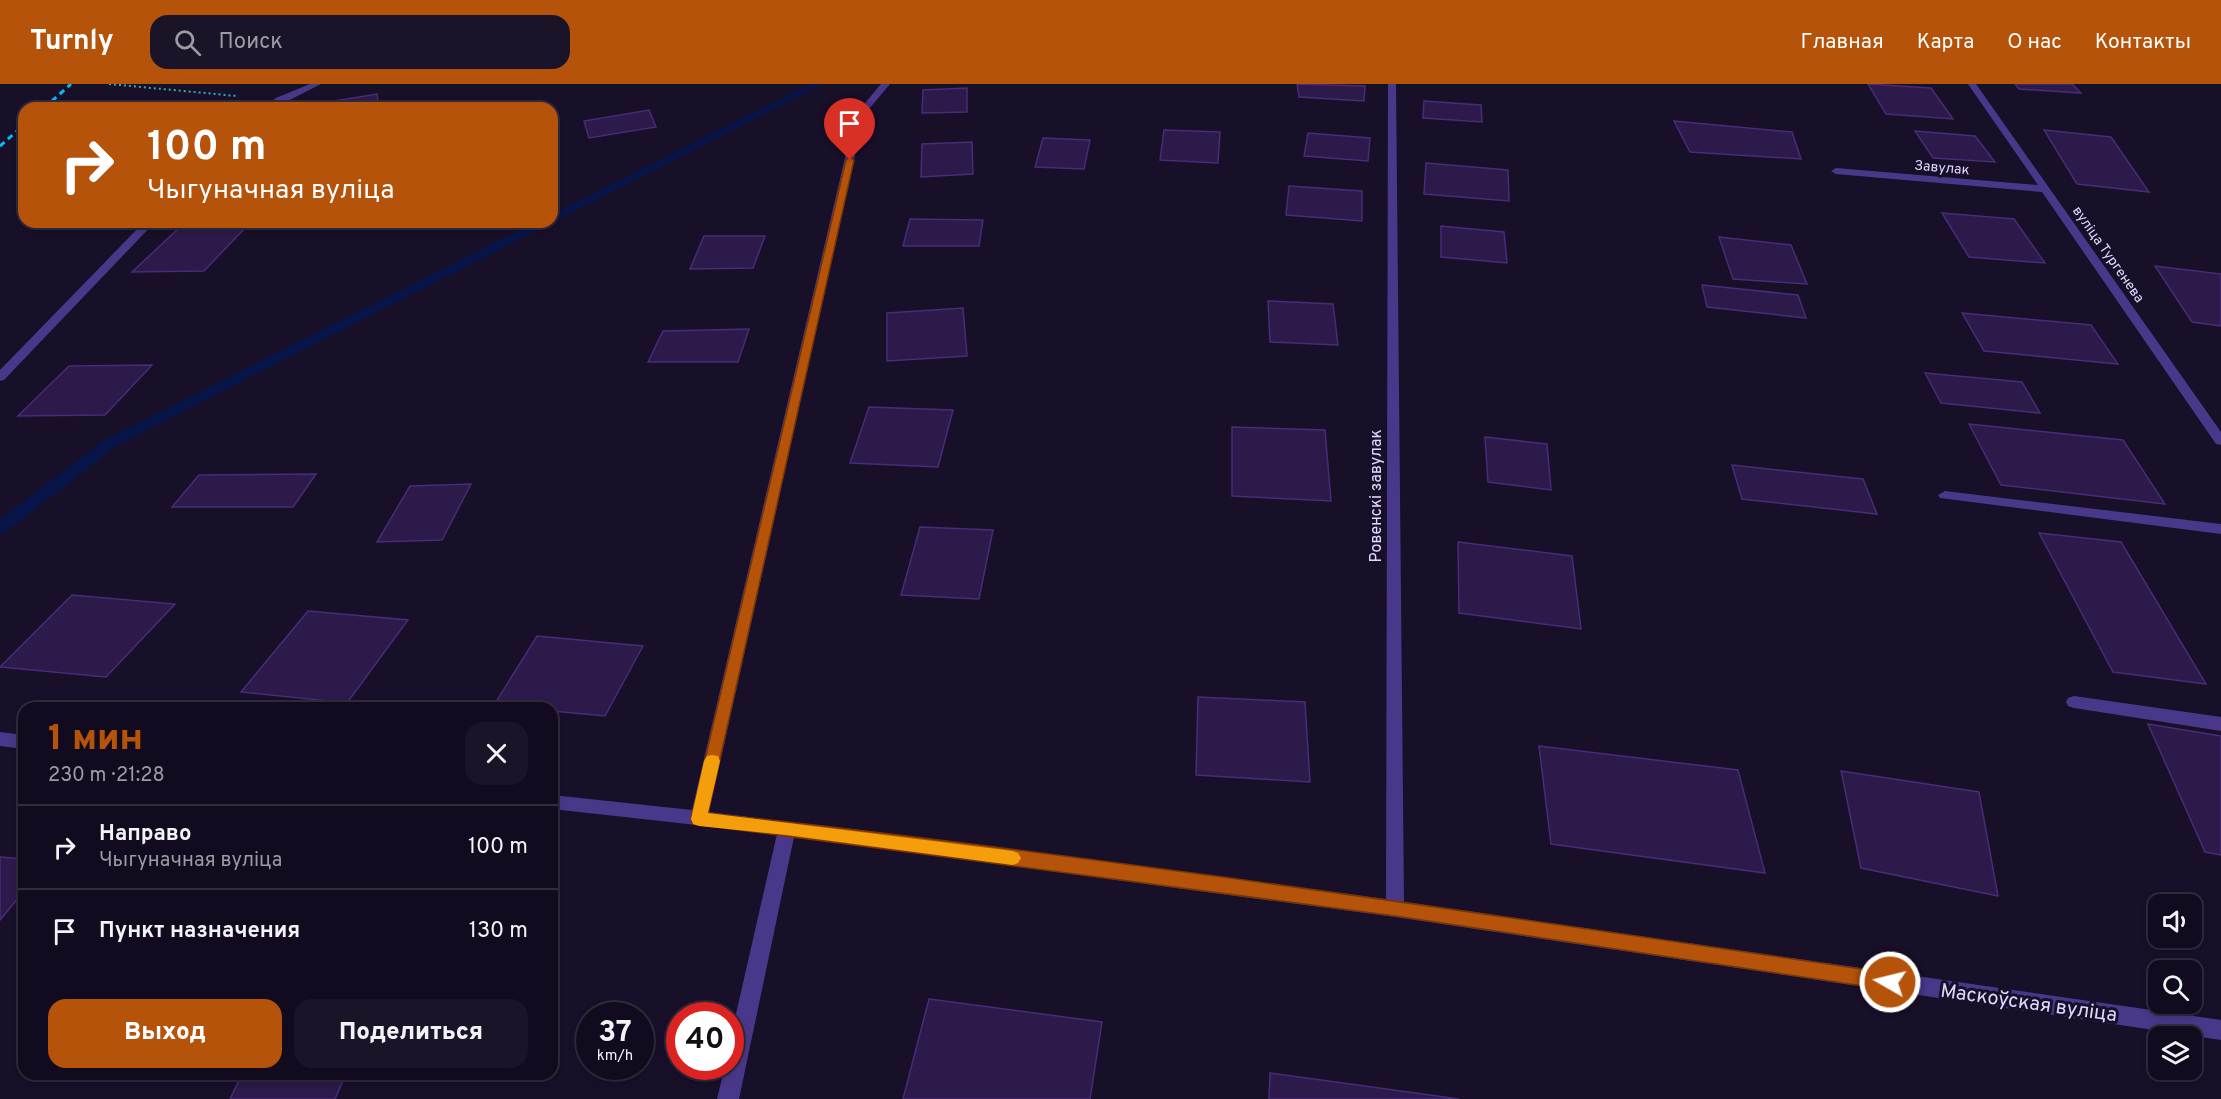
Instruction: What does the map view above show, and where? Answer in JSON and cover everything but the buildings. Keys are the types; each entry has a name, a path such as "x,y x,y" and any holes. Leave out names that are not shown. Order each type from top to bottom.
{"street":[{"path":"276,102 317,84"},
{"path":"699,819 860,115 886,84"},
{"name":"Ровенскі завулак","path":"1392,84 1395,909"},
{"name":"вуліца Тургенева","path":"1972,84 2221,441"},
{"name":"Завулак","path":"1836,171 2046,189"},
{"path":"0,377 144,228"},
{"path":"1945,495 2221,530"},
{"path":"2074,702 2221,724"},
{"path":"0,739 18,741"},
{"name":"Маскоўская вуліца","path":"558,803 787,828 1395,909 2221,1030"},
{"path":"728,1099 787,828"}],"path":[{"path":"109,84 279,100"}],"waterway":[{"path":"558,216 818,84"},
{"path":"0,528 112,442 534,228"}],"railway":[{"path":"51,102 71,84"},
{"path":"0,146 18,130"}],"slow traffic":[{"path":"712,761 699,819 787,828 1013,858"}],"route":[{"path":"850,160 699,819 787,828 1395,909 1890,982"}]}
